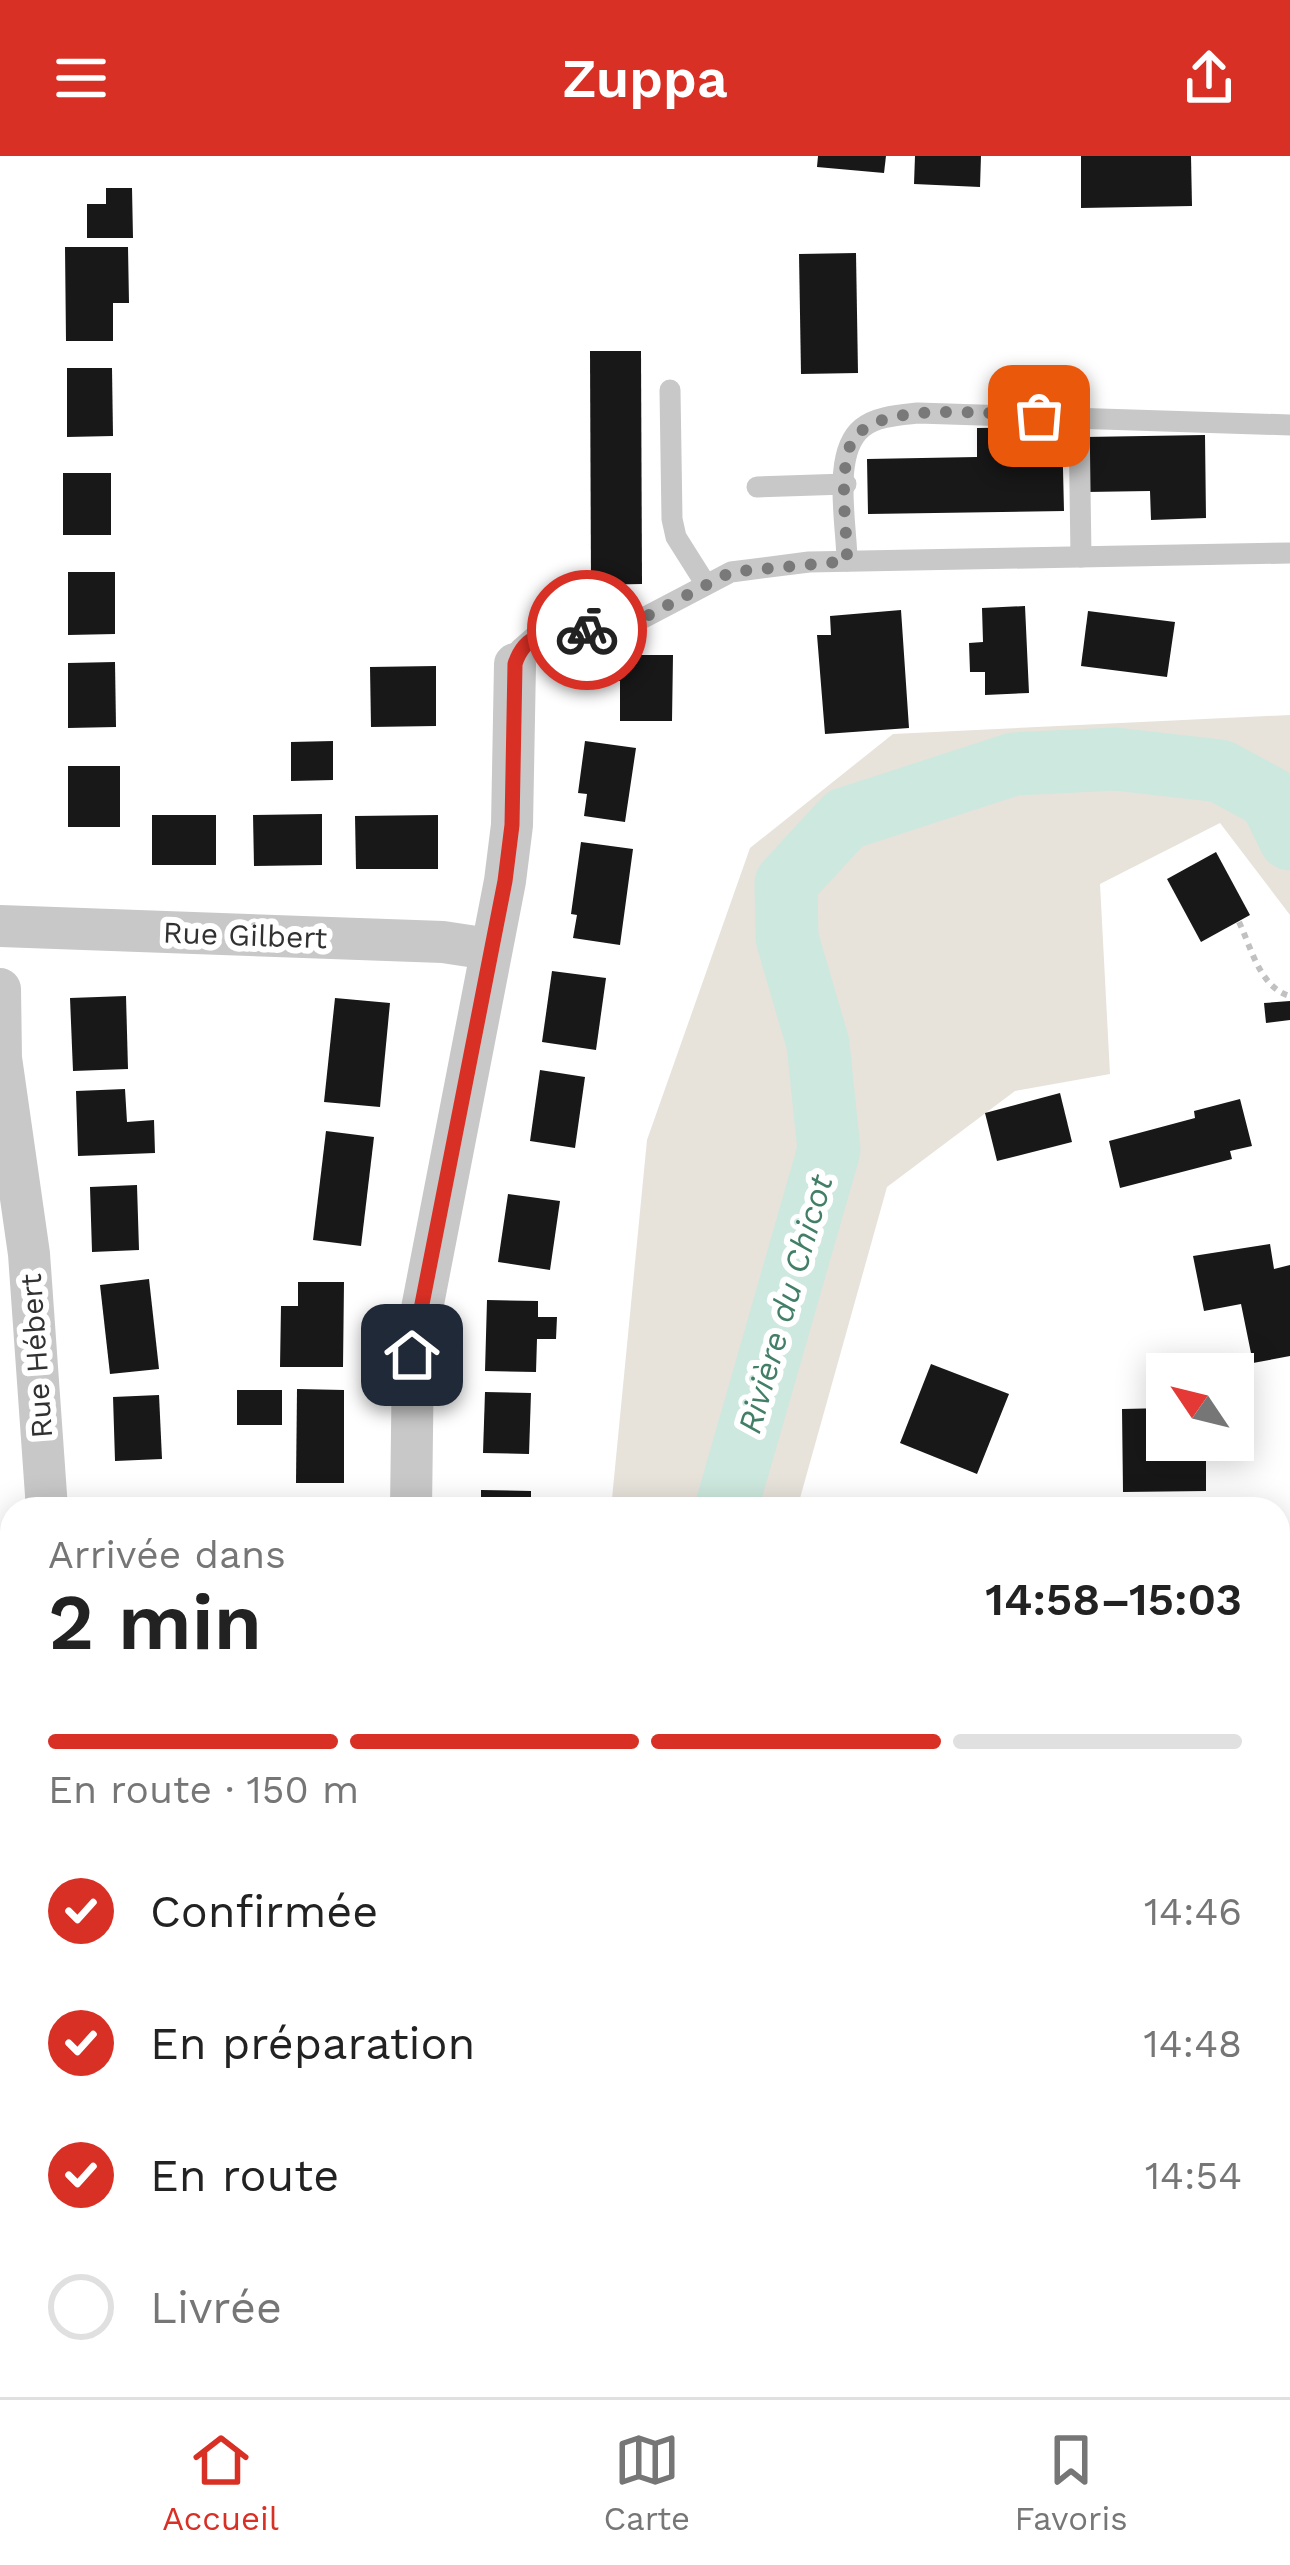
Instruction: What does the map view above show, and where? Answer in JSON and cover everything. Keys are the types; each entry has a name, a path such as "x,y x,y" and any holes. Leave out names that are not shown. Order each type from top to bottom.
{"street":[{"path":"411,1497 412,1355 512,825 515,664"},
{"name":"Rue Gilbert","path":"0,926 443,942 489,950"},
{"name":"Rue Hébert","path":"0,988 2,1058 29,1254 46,1497"}],"lane":[{"path":"670,390 672,519 676,537 705,583"},
{"path":"847,561 846,484 853,439 874,421 919,413 1290,425"},
{"path":"1079,417 1081,557"},
{"path":"757,487 846,484"},
{"path":"515,664 520,649 535,636 628,626 705,583 752,568 847,561 1290,553"}],"path":[{"path":"1238,922 1272,988 1290,996"}],"shaded area":[{"path":"1290,715 1290,915 1220,823 1100,884 1110,1074 1015,1091 887,1187 800,1497 612,1497 647,1140 750,848 893,734"}],"building":[{"path":"818,156 886,156 884,173 817,167"},
{"path":"915,156 981,156 980,187 914,184"},
{"path":"1081,156 1191,156 1192,206 1081,208"},
{"path":"106,188 132,188 133,238 87,238 87,204 106,204"},
{"path":"65,247 128,247 129,303 113,303 113,341 66,341"},
{"path":"856,253 858,373 801,374 799,254"},
{"path":"590,351 641,351 642,584 591,585"},
{"path":"67,368 112,368 113,436 67,437"},
{"path":"1062,427 1064,511 868,514 867,459 977,457 977,428"},
{"path":"1205,435 1206,518 1151,520 1150,491 1086,492 1085,437"},
{"path":"63,473 111,473 111,535 63,535"},
{"path":"68,572 115,572 115,634 68,635"},
{"path":"1025,606 1029,693 985,695 985,672 970,672 969,643 983,642 982,608"},
{"path":"901,610 909,728 825,734 817,635 831,635 830,616"},
{"path":"1088,611 1175,622 1167,677 1081,666"},
{"path":"612,655 673,655 672,721 620,721 620,681 611,681"},
{"path":"115,662 116,727 68,728 68,663"},
{"path":"436,666 436,726 371,727 370,667"},
{"path":"333,741 333,780 291,781 291,742"},
{"path":"585,741 636,748 625,822 584,816 587,794 578,793"},
{"path":"68,766 120,766 120,827 68,827"},
{"path":"322,814 322,865 254,866 253,815"},
{"path":"152,815 216,815 216,865 152,865"},
{"path":"438,815 438,869 356,869 355,816"},
{"path":"581,842 633,849 620,945 573,938 577,915 571,914"},
{"path":"1216,852 1250,915 1201,942 1167,879"},
{"path":"552,971 606,978 596,1050 542,1042"},
{"path":"126,996 128,1069 73,1071 70,998"},
{"path":"335,998 390,1003 380,1107 324,1102"},
{"path":"1290,1001 1290,1020 1266,1023 1264,1003"},
{"path":"540,1070 585,1077 575,1148 530,1141"},
{"path":"125,1089 127,1122 154,1120 155,1153 78,1156 76,1091"},
{"path":"1060,1093 1072,1142 997,1161 985,1113"},
{"path":"1240,1099 1252,1146 1230,1151 1232,1159 1120,1188 1109,1141 1195,1118 1194,1111"},
{"path":"326,1131 374,1137 361,1246 313,1240"},
{"path":"137,1185 139,1250 92,1252 90,1187"},
{"path":"508,1194 560,1201 550,1270 498,1262"},
{"path":"1270,1244 1274,1269 1290,1265 1290,1356 1254,1363 1241,1304 1204,1311 1193,1256"},
{"path":"149,1279 159,1369 110,1374 100,1285"},
{"path":"298,1282 344,1282 343,1367 280,1367 281,1306 298,1306"},
{"path":"487,1300 538,1301 538,1317 557,1317 556,1339 537,1339 536,1372 485,1371"},
{"path":"931,1364 1009,1394 977,1474 900,1443"},
{"path":"297,1389 344,1390 344,1483 296,1483"},
{"path":"237,1390 282,1390 282,1425 237,1425"},
{"path":"485,1392 531,1393 529,1454 483,1453"},
{"path":"159,1395 162,1459 115,1461 113,1397"},
{"path":"1146,1408 1146,1461 1206,1461 1206,1491 1123,1492 1122,1409"},
{"path":"481,1490 531,1491 531,1497 481,1497"}],"waterway":[{"name":"Rivière du Chicot","path":"729,1497 829,1150 818,1044 787,938 786,883 845,819 1014,764 1115,759 1220,771 1270,798 1290,839"}],"way so far":[{"path":"587,630 628,626 731,572 847,561 848,452 862,427 874,421 919,413 1039,416"}],"route":[{"path":"412,1355 505,881 512,825 515,664 520,649 535,636 587,630"}]}
